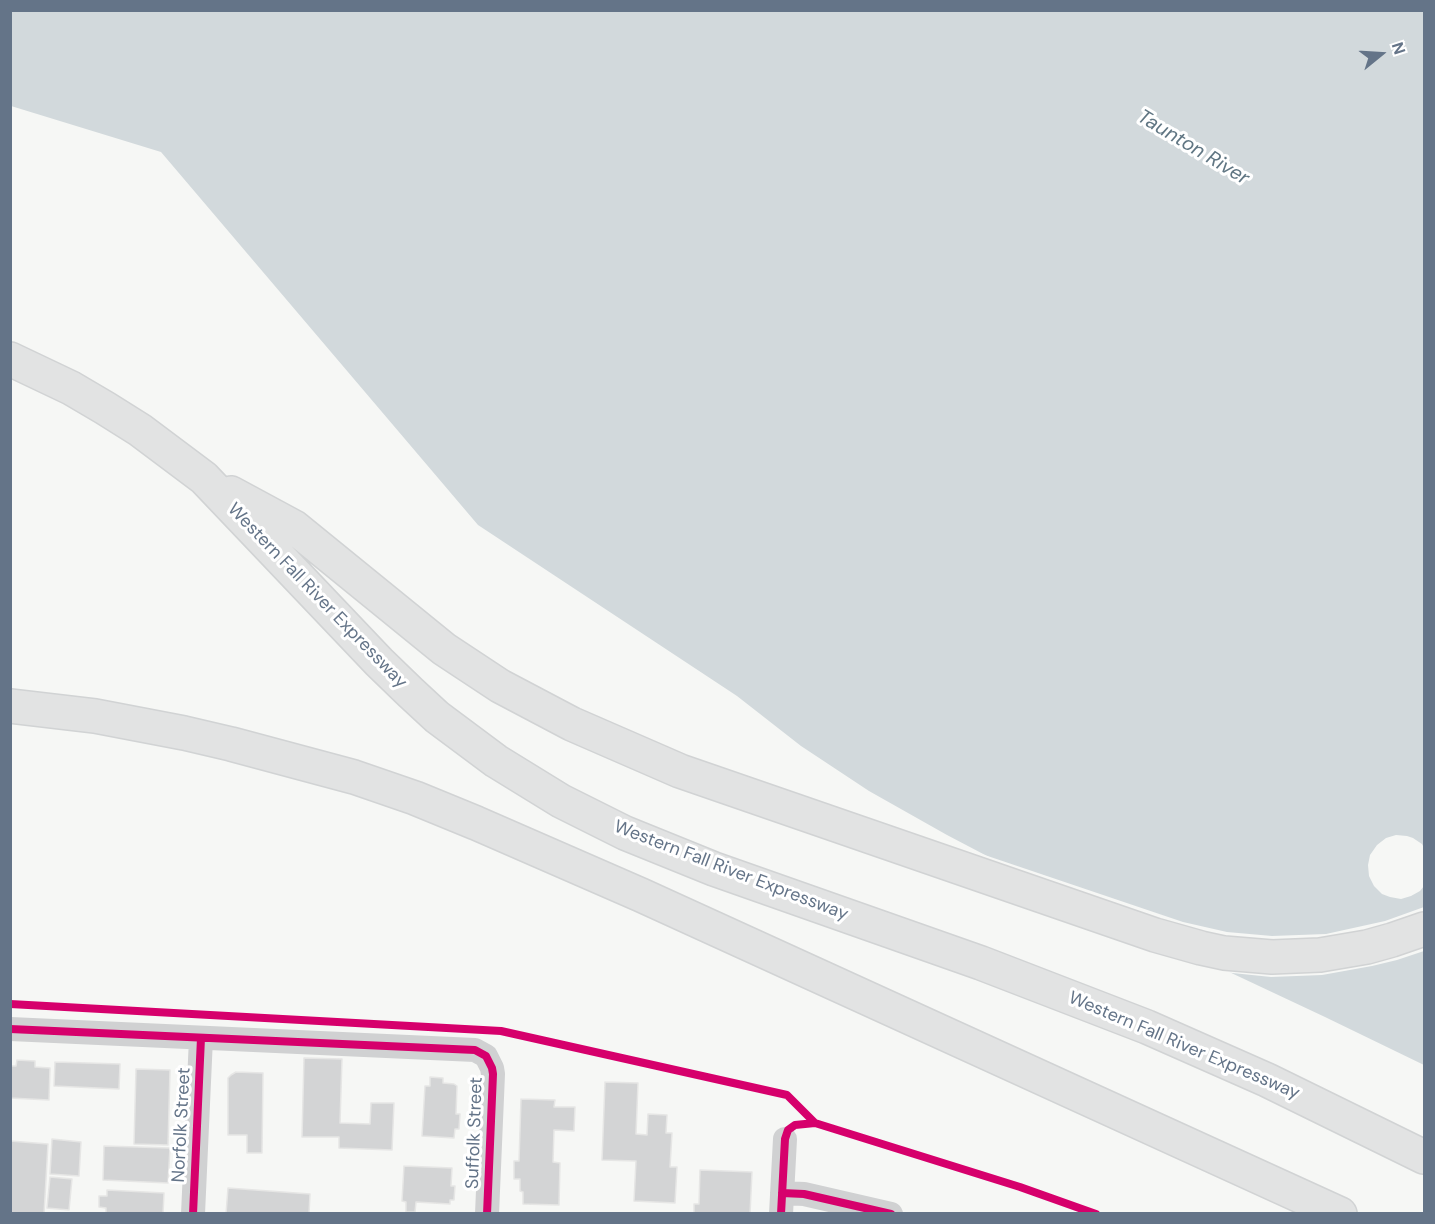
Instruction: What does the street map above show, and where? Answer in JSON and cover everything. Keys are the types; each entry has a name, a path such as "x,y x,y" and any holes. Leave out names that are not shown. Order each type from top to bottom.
{"highway":[{"name":"Western Fall River Expressway","path":"10,359 105,408 140,430 204,478 379,662 437,717 496,761 561,801 625,832 714,869 981,963 1147,1027 1267,1080 1425,1157"},
{"path":"204,478 294,528 444,649 500,686 572,724 680,771 1155,935 1224,953 1272,957 1320,955 1367,947 1425,929"},
{"path":"10,706 95,716 184,734 354,777 415,798 641,895 1340,1214"}],"street":[{"path":"10,1029 201,1038"},
{"name":"Suffolk Street","path":"201,1038 468,1049 486,1056 493,1074 487,1214"},
{"name":"Norfolk Street","path":"193,1214 201,1038"},
{"path":"785,1139 782,1203 804,1194 891,1214"}],"water":[{"name":"Taunton River","path":"10,11 1424,11 1424,1065 1027,877 869,791 801,746 737,696 478,525 161,152 11,106"}],"pier":[{"path":"1396,835 1413,838 1424,848 1424,886 1420,891 1401,899 1382,894 1374,886 1369,876 1368,865 1370,855 1377,845 1386,838"},
{"path":"964,848 1183,922 1227,932 1272,936 1326,934 1385,921 1424,907 1424,951 1372,966 1322,975 1271,977 1223,972"}],"building":[{"path":"304,1058 342,1059 340,1123 370,1124 371,1103 394,1103 392,1150 339,1148 339,1137 302,1137"},
{"path":"17,1060 35,1061 35,1067 50,1068 49,1100 10,1098 10,1066 16,1066"},
{"path":"55,1062 120,1064 119,1089 54,1086"},
{"path":"136,1069 170,1070 168,1145 134,1144"},
{"path":"236,1072 263,1073 262,1153 247,1153 247,1135 228,1135 228,1078"},
{"path":"430,1077 443,1078 443,1083 457,1086 456,1114 460,1114 459,1129 455,1129 454,1138 422,1136 425,1086 430,1086"},
{"path":"605,1082 638,1083 636,1134 647,1135 648,1114 667,1115 666,1133 672,1133 670,1167 677,1167 675,1203 634,1201 636,1161 602,1160"},
{"path":"521,1099 555,1100 554,1107 575,1107 574,1131 554,1130 553,1162 560,1163 559,1205 523,1204 520,1179 514,1179 514,1161 519,1161"},
{"path":"52,1139 81,1142 79,1176 50,1174"},
{"path":"10,1141 48,1144 44,1214 10,1214"},
{"path":"104,1146 170,1148 168,1183 103,1180"},
{"path":"404,1166 452,1168 451,1186 455,1186 454,1200 450,1200 450,1204 416,1202 415,1212 406,1212 406,1202 402,1201"},
{"path":"700,1170 752,1172 750,1214 694,1214 694,1204 699,1204"},
{"path":"50,1177 72,1179 69,1210 47,1208"},
{"path":"228,1188 310,1194 309,1214 226,1214"},
{"path":"107,1190 164,1193 163,1214 106,1214 106,1208 99,1207 99,1196 107,1196"}],"cycle path":[{"path":"10,1004 501,1031 787,1095 815,1123"},
{"path":"10,1029 475,1050 486,1056 493,1074 487,1214"},
{"path":"193,1214 201,1038"},
{"path":"781,1214 785,1139 788,1130 795,1125 815,1123 1020,1187 1096,1214"},
{"path":"782,1193 804,1194 891,1214"}]}
